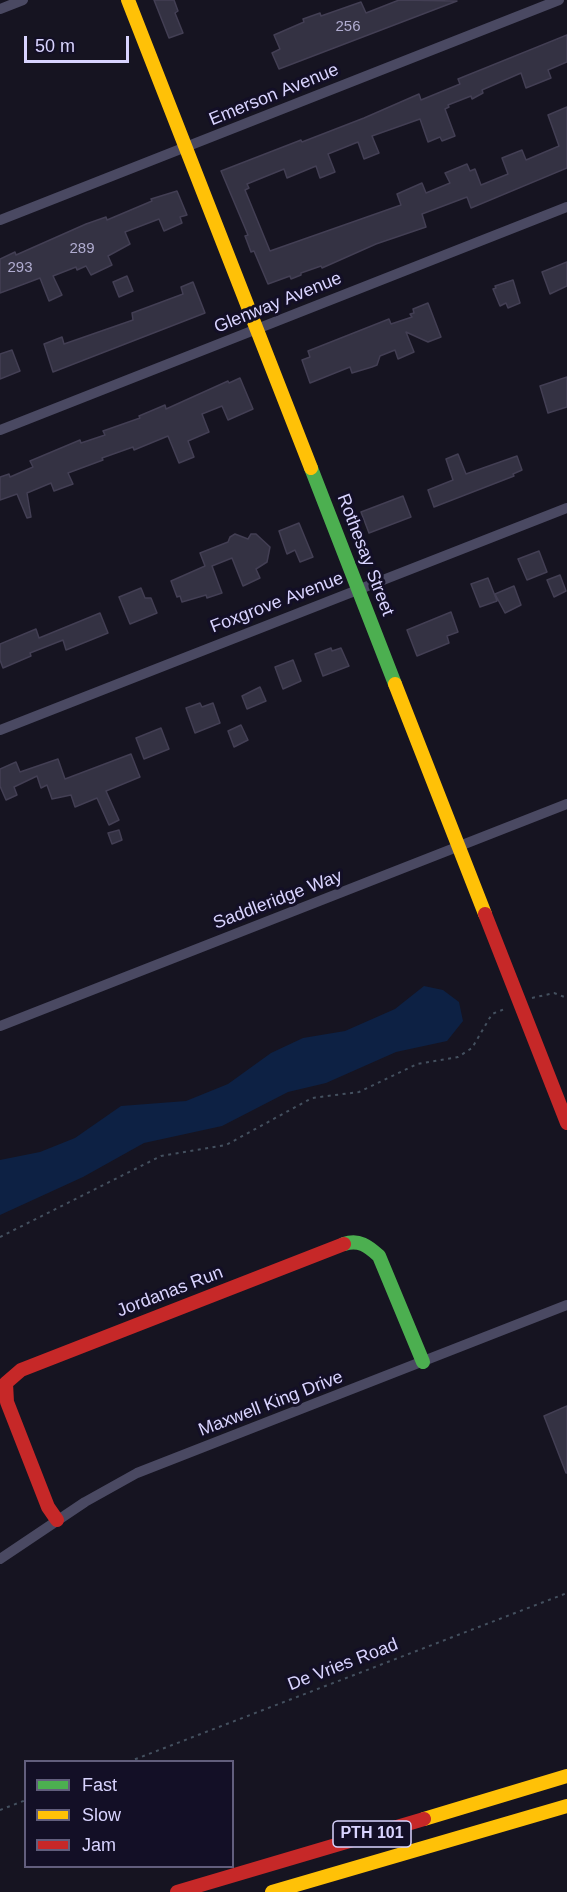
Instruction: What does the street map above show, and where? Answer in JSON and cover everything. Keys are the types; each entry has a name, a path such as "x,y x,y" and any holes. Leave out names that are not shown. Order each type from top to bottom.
{"main road":[{"name":"Rothesay Street","path":"128,0 567,1123"},
{"name":"Jordanas Run","path":"57,1520 48,1507 7,1402 6,1383 21,1370 349,1242 366,1244 379,1256 423,1362"},
{"name":"PTH 101","path":"177,1892 567,1776"},
{"name":"PTH 101","path":"272,1892 567,1806"}],"street":[{"path":"0,9 23,0"},
{"name":"Emerson Avenue","path":"0,220 559,0"},
{"name":"Glenway Avenue","path":"0,430 567,207"},
{"name":"Foxgrove Avenue","path":"0,730 567,508"},
{"name":"Saddleridge Way","path":"0,1026 567,804"},
{"name":"Maxwell King Drive","path":"0,1559 85,1502 137,1473 567,1305"}],"path":[{"path":"0,1237 161,1156 226,1145 312,1098 359,1092 417,1064 458,1058 472,1048 492,1014 554,993 567,998"},
{"name":"De Vries Road","path":"131,1760 567,1593 557,1596"},
{"path":"0,1810 24,1801"}],"water":[{"path":"424,986 443,990 459,1002 463,1021 447,1041 396,1052 326,1083 288,1092 222,1126 144,1143 83,1177 0,1215 0,1160 40,1152 75,1138 121,1106 186,1101 228,1084 271,1053 303,1038 345,1031 395,1009"}],"building":[{"path":"154,0 174,0 178,11 175,13 183,33 169,38"},
{"path":"399,0 457,1 279,69 272,53 280,49 274,35 304,22 303,19 320,13 321,16 361,2 366,13"},
{"path":"567,35 567,62 548,70 551,78 526,88 521,73 482,90 483,93 472,99 471,96 448,105 449,107 445,109 455,136 442,141 440,137 428,142 420,119 372,136 379,153 364,159 358,142 328,154 335,172 320,178 316,166 287,178 284,169 247,184 249,188 245,190 270,251 401,205 397,194 422,183 426,193 450,183 445,173 467,164 470,171 475,169 481,185 508,174 502,158 522,150 526,160 559,146 548,115 567,107 567,168 471,208 467,197 422,214 426,227 376,244 322,268 321,266 291,279 290,276 268,284 254,251 251,252 245,236 248,235 221,171 364,118 419,94 421,100 460,84 458,79"},
{"path":"177,191 187,215 180,217 182,223 164,231 159,219 125,232 130,244 108,256 112,265 91,275 86,266 77,270 76,267 53,276 62,295 49,301 40,278 0,293 0,259 15,252 16,255 86,224 106,217 107,220 152,201 151,199"},
{"path":"567,262 567,286 550,294 542,272"},
{"path":"127,276 133,291 119,297 113,282"},
{"path":"513,280 520,303 508,308 506,303 500,306 493,289 496,288 495,286"},
{"path":"193,282 205,313 53,372 44,344 62,337 64,344 133,320 132,313 183,294 181,287"},
{"path":"428,303 441,337 428,342 406,332 414,352 398,359 395,350 380,356 377,365 372,367 352,373 350,367 310,383 302,360 310,357 308,351 389,319 391,324 412,317 410,314 414,313 413,309"},
{"path":"12,350 20,371 0,379 0,354"},
{"path":"567,377 567,407 548,413 540,386"},
{"path":"240,378 253,409 228,420 222,406 202,414 209,432 188,441 194,457 179,463 168,436 134,450 133,447 102,458 103,460 68,473 73,484 54,491 51,483 27,493 31,517 27,518 17,494 0,500 0,477 9,474 10,477 33,467 30,461 80,440 81,443 105,435 103,431 140,418 139,416 165,405 166,409 228,381 229,383"},
{"path":"458,454 466,474 517,456 522,470 513,474 514,476 434,507 428,490 453,480 446,459"},
{"path":"403,496 411,517 369,533 361,512"},
{"path":"299,523 313,557 300,562 295,550 287,554 279,531"},
{"path":"235,534 248,539 251,534 256,534 270,547 267,562 256,569 260,578 243,586 232,558 212,566 222,593 182,602 180,596 177,597 171,581 205,566 200,553 228,542"},
{"path":"539,551 547,572 527,580 518,559"},
{"path":"560,575 566,591 554,597 547,580"},
{"path":"488,578 497,601 480,607 471,584"},
{"path":"514,586 521,605 505,613 495,594"},
{"path":"141,588 145,598 151,598 157,613 130,624 119,597"},
{"path":"451,612 458,632 447,636 449,643 417,656 407,630"},
{"path":"100,613 108,633 66,650 63,640 30,653 31,656 3,668 0,660 0,644 36,629 39,638"},
{"path":"331,648 332,651 341,648 349,666 323,676 315,654"},
{"path":"293,660 301,681 283,689 275,667"},
{"path":"260,687 266,701 247,709 242,696"},
{"path":"200,703 202,707 213,703 220,723 195,733 186,708"},
{"path":"241,725 248,740 234,747 228,731"},
{"path":"161,728 169,749 144,759 136,738"},
{"path":"131,754 140,777 106,791 119,820 109,825 97,798 75,807 71,795 52,799 47,785 41,788 37,776 14,787 17,795 6,800 0,786 0,769 16,762 20,772 58,759 65,779"},
{"path":"119,830 122,840 112,844 108,833"},
{"path":"567,1406 567,1473 566,1473 544,1416"}],"traffic: fast":[{"path":"311,468 395,684"},
{"path":"344,1244 354,1242 363,1244 379,1256 423,1362"}],"traffic: slow":[{"path":"128,0 311,468"},
{"path":"395,684 485,914"},
{"path":"424,1819 567,1776"},
{"path":"272,1892 567,1806"}],"traffic: jam":[{"path":"485,914 567,1123"},
{"path":"57,1520 48,1507 7,1402 6,1383 21,1370 344,1244"},
{"path":"177,1892 424,1819"}]}
